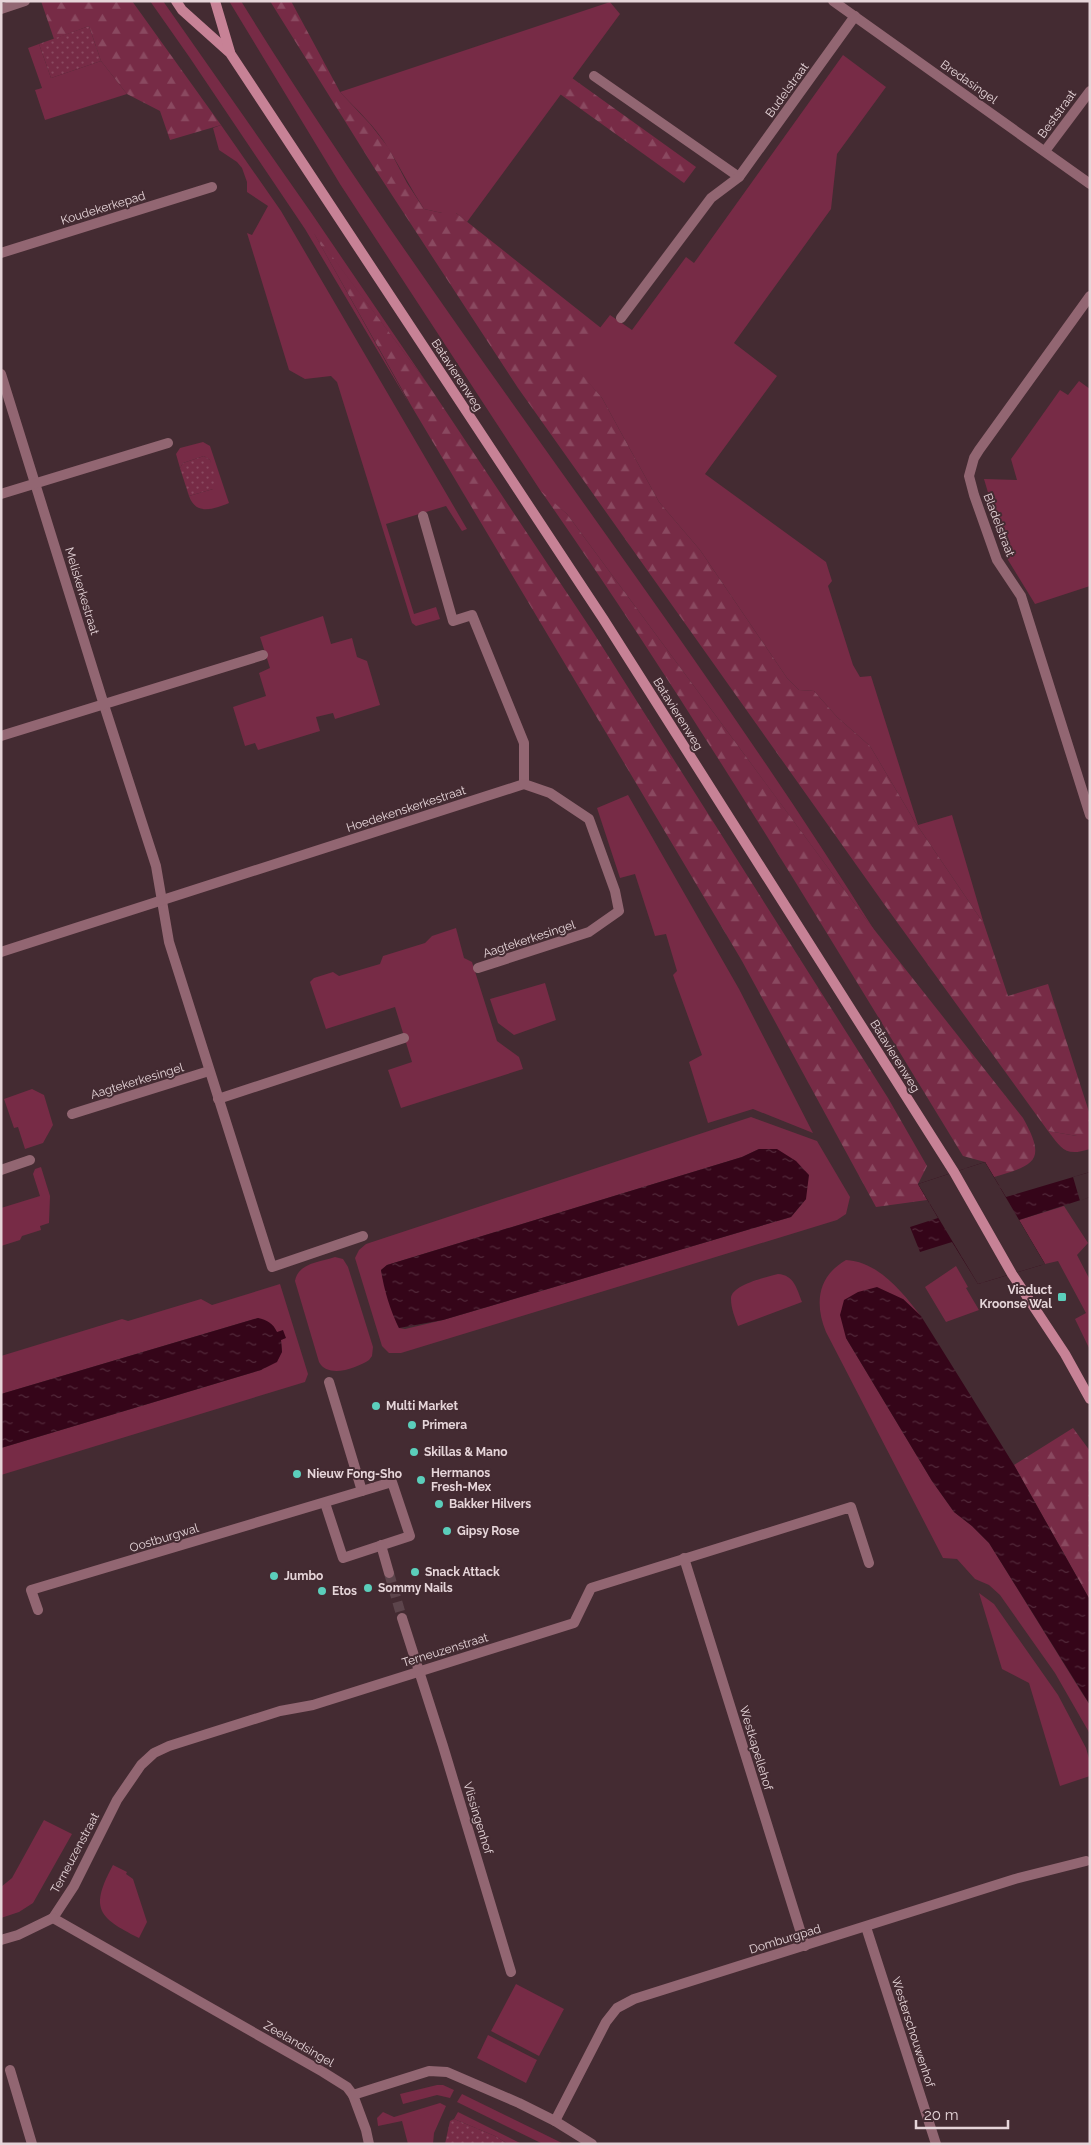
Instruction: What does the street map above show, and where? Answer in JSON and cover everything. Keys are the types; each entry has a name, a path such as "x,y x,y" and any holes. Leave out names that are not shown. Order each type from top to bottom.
{"main road":[{"name":"Batavierenweg","path":"176,1 182,10 230,53 604,620 954,1172 1012,1274 1065,1354 1090,1399"},
{"name":"Batavierenweg","path":"215,1 230,53"}],"street":[{"path":"1,9 25,1"},
{"name":"Bredasingel","path":"834,1 1090,184"},
{"name":"Budelstraat","path":"621,318 711,198 739,178 855,16"},
{"path":"594,76 739,178"},
{"name":"Beststraat","path":"1045,151 1090,91"},
{"name":"Koudekerkepad","path":"1,253 212,188"},
{"name":"Bladelstraat","path":"1090,296 979,450 974,458 969,476 997,560 1021,596 1090,815"},
{"name":"Meliskerkestraat","path":"1,374 156,866 162,902"},
{"path":"1,494 168,443"},
{"path":"423,516 453,621 472,615 524,743 524,784"},
{"path":"1,736 263,655"},
{"name":"Hoedekenskerkestraat","path":"1,952 162,902 524,784"},
{"name":"Aagtekerkesingel","path":"478,968 589,932 619,911 615,892 589,819 550,793 524,784"},
{"path":"162,902 169,942 272,1267 363,1236"},
{"path":"218,1099 404,1038"},
{"name":"Aagtekerkesingel","path":"72,1114 209,1071"},
{"path":"1,1170 30,1160"},
{"path":"329,1382 362,1492"},
{"name":"Oostburgwal","path":"38,1610 31,1590 392,1482 410,1536 343,1558 325,1503"},
{"name":"Terneuzenstraat","path":"53,1918 74,1886 117,1800 141,1765 154,1753 169,1746 271,1714 313,1705 419,1670 574,1623 591,1588 852,1507 869,1563"},
{"path":"380,1545 389,1573"},
{"name":"Westkapellehof","path":"684,1558 805,1946"},
{"path":"402,1618 419,1670"},
{"name":"Vlissingenhof","path":"419,1670 511,1972"},
{"name":"Domburgpad","path":"555,2121 606,2022 617,2008 634,1999 1015,1879 1086,1862"},
{"path":"1,1940 18,1935 53,1918"},
{"name":"Zeelandsingel","path":"53,1918 323,2072 347,2087 353,2095"},
{"name":"Westerschouwenhof","path":"866,1927 936,2144"},
{"path":"10,2070 32,2144"},
{"path":"369,2144 353,2095 429,2072 447,2072 519,2103 555,2121 592,2144"}],"green space":[{"path":"41,1 132,1 221,125 170,140 160,111 127,94 101,61 89,26 54,39"},
{"path":"150,1 163,1 310,211 427,383 314,233 410,405 305,229"},
{"path":"229,1 241,1 317,120 396,237 721,698 800,814 876,933 567,514 542,493 340,184"},
{"path":"270,1 291,1 340,92 370,124 388,147 407,183 424,209 442,213 456,213 601,328 573,364 602,398 659,502 700,550 787,678 799,690 814,691 837,717 870,746 915,822 984,924 1008,996 1048,984 1090,1115 1090,1136 1077,1136 1048,1131 884,904 518,388 373,166"},
{"path":"610,2 620,14 467,222 456,213 442,213 424,209 378,133 340,92"},
{"path":"89,26 101,61 51,78 39,44"},
{"path":"39,44 51,78 101,61 127,94 45,120 35,90 42,88 28,48"},
{"path":"843,55 886,87 837,154 831,209 734,343 777,376 705,474 826,562 832,581 828,586 853,665 860,677 871,676 918,825 952,815 984,924 915,822 870,746 837,717 814,691 799,690 787,678 700,550 659,502 602,398 572,364 610,315 632,330 686,257 694,263"},
{"path":"572,78 696,167 684,183 560,94"},
{"path":"221,125 281,211 467,529 462,531 446,506 386,524 414,614 436,607 440,619 416,626 412,623 337,382 331,376 305,379 289,370 247,233 252,235 268,206 247,192 247,182 242,168 237,162 219,150 213,128"},
{"path":"311,228 427,383 593,632 888,1098 927,1166 918,1184 927,1200 876,1207 742,961 412,407"},
{"path":"1079,381 1090,389 1090,586 1035,604 1008,560 984,479 1017,480 1011,459 1060,390 1068,395"},
{"path":"203,442 210,446 229,503 212,509 201,509 192,502 189,496 213,489 210,460 204,456 183,463 180,468 176,454 180,448"},
{"path":"204,456 210,460 217,483 213,489 189,496 180,468 183,463"},
{"path":"541,491 567,514 865,918 1023,1118 1030,1132 1035,1152 1033,1159 1028,1164 994,1177 985,1162 963,1156 809,904 704,737 597,572"},
{"path":"323,616 331,644 352,638 357,657 367,661 380,705 335,719 333,713 316,717 320,731 258,750 255,743 245,746 233,707 266,696 259,673 270,668 260,637"},
{"path":"628,795 739,989 813,1133 753,1109 708,1123 689,1062 702,1055 673,975 677,971 666,934 655,936 635,874 620,878 597,808"},
{"path":"456,928 464,958 472,962 497,1041 519,1057 523,1069 401,1108 388,1070 412,1062 395,1007 326,1029 310,982 314,978 333,972 339,976 380,964 383,956 425,943 432,936"},
{"path":"545,983 556,1020 514,1035 498,1023 490,999"},
{"path":"32,1089 44,1095 53,1125 43,1143 25,1149 18,1127 14,1128 4,1099"},
{"path":"751,1117 817,1141 850,1197 846,1214 837,1220 401,1353 389,1353 382,1346 355,1258 359,1250 366,1244","holes":["759,1149 806,1199 791,1217 443,1320 405,1329 399,1328 397,1324 381,1270 387,1265 742,1157"]},
{"path":"1048,1131 1077,1136 1090,1136 1090,1149 1069,1152 1057,1143"},
{"path":"41,1167 50,1196 49,1223 40,1226 41,1230 1,1246 1,1208 40,1196 33,1174 35,1169"},
{"path":"1064,1206 1088,1243 1077,1255 1090,1280 1090,1350 1075,1319 1086,1313 1058,1261 1045,1264 1019,1220"},
{"path":"335,1257 343,1259 348,1267 373,1347 372,1356 369,1360 350,1369 336,1371 323,1367 319,1362 295,1281 300,1270 310,1264"},
{"path":"846,1260 869,1266 879,1272 898,1288 921,1316 903,1299 846,1338 932,1481 954,1512 989,1543 1090,1705 1090,1734 1055,1673 1000,1595 989,1585 975,1579 957,1559 943,1558 826,1332 820,1311 821,1291 829,1274"},
{"path":"956,1266 979,1310 946,1322 925,1287"},
{"path":"778,1274 791,1280 802,1302 738,1326 733,1313 732,1294 750,1282"},
{"path":"280,1284 308,1374 305,1382 1,1475 1,1448 261,1370 282,1352 281,1340 285,1338 258,1318 1,1394 1,1356 122,1319 128,1321 201,1299 212,1305"},
{"path":"1073,1428 1090,1451 1090,1600 1014,1465"},
{"path":"979,1593 994,1604 1058,1695 1086,1748 1090,1762 1090,1776 1060,1786 1029,1683 1002,1669"},
{"path":"44,1820 72,1834 33,1903 19,1912 1,1918 1,1887 12,1878"},
{"path":"113,1865 127,1872 126,1874 133,1879 147,1922 139,1938 114,1924 106,1917 102,1910 101,1892"},
{"path":"516,1984 564,2009 539,2056 491,2031"},
{"path":"488,2035 537,2060 526,2083 477,2058"},
{"path":"443,2085 454,2090 450,2098 437,2095 403,2104 400,2094"},
{"path":"462,2094 564,2144 543,2144 457,2102"},
{"path":"440,2103 446,2106 434,2133 433,2144 408,2144 402,2121 378,2126 377,2118 383,2112 394,2117"},
{"path":"458,2112 522,2144 508,2144 495,2136 454,2119"},
{"path":"454,2119 495,2136 508,2144 445,2144 450,2121"}],"water":[{"path":"759,1149 777,1149 796,1161 809,1175 806,1199 791,1217 443,1320 399,1328 390,1307 382,1277 381,1270 387,1265 742,1157"},
{"path":"985,1162 1006,1197 1090,1172 1090,1197 1019,1220 1045,1264 978,1284 952,1242 920,1252 910,1227 938,1218 918,1184"},
{"path":"877,1287 903,1299 921,1316 1014,1465 1090,1600 1090,1705 989,1543 954,1512 932,1481 846,1338 840,1315 844,1300 858,1292"},
{"path":"258,1318 269,1322 277,1332 283,1330 286,1338 281,1340 282,1352 277,1362 261,1370 1,1448 1,1394"}],"pier":[{"path":"985,1162 1045,1264 978,1284 918,1184"},
{"path":"1090,1172 1090,1197 1080,1201 1073,1177"}],"tunnel":[{"path":"389,1573 402,1618"}],"place":[{"name":"Viaduct Kroonse Wal","path":"1062,1297"},
{"name":"Multi Market","path":"376,1406"},
{"name":"Primera","path":"412,1425"},
{"name":"Skillas & Mano","path":"414,1452"},
{"name":"Nieuw Fong-Sho","path":"297,1474"},
{"name":"Hermanos Fresh-Mex","path":"421,1480"},
{"name":"Bakker Hilvers","path":"439,1504"},
{"name":"Gipsy Rose","path":"447,1531"},
{"name":"Snack Attack","path":"415,1572"},
{"name":"Jumbo","path":"274,1576"},
{"name":"Sommy Nails","path":"368,1588"},
{"name":"Etos","path":"322,1591"}]}
